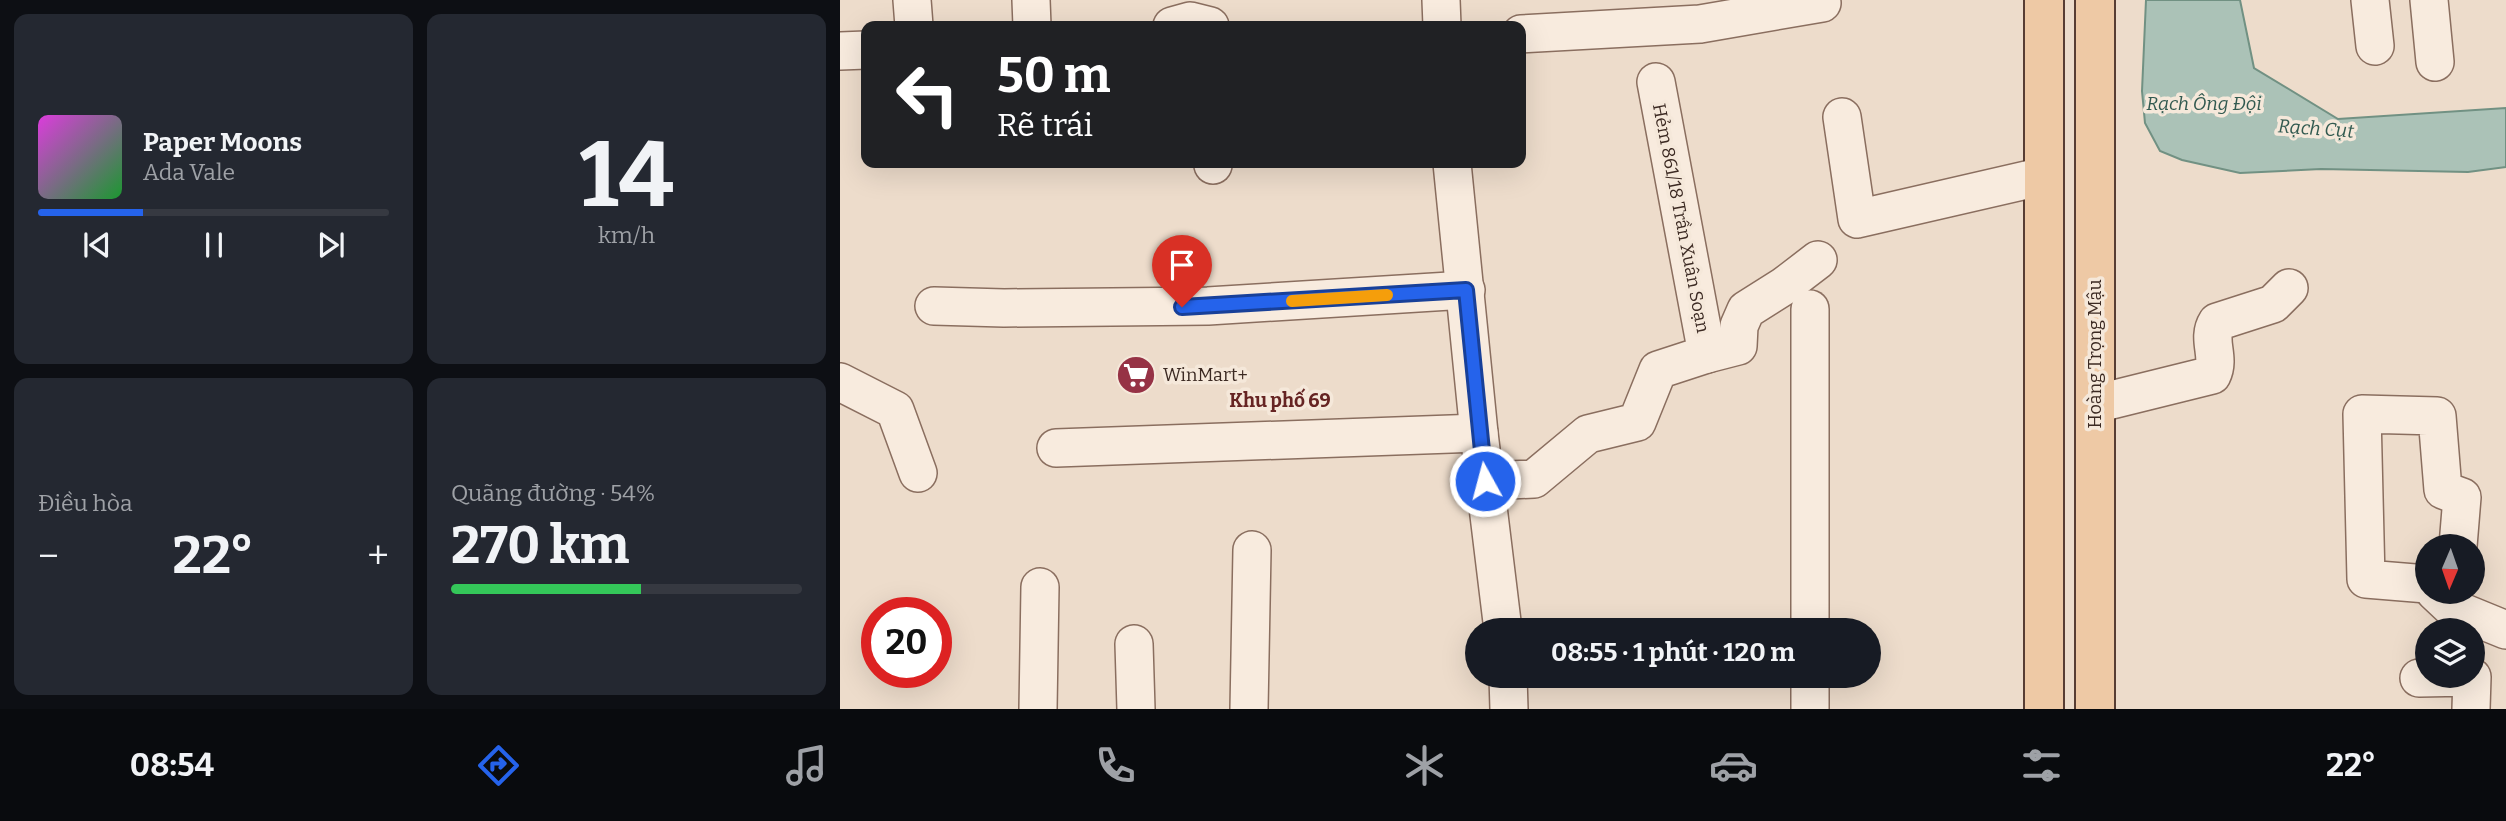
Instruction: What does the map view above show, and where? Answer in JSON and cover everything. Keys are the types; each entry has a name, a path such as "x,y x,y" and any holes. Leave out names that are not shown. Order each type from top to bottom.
{"main road":[{"path":"2044,0 2044,709"},
{"name":"Hoàng Trọng Mậu","path":"2095,0 2095,709"},
{"path":"2044,250 2095,249"}],"lane":[{"path":"912,0 914,21"},
{"path":"1031,0 1032,21"},
{"path":"1441,0 1443,21"},
{"path":"2370,0 2375,46"},
{"path":"2429,0 2435,62"},
{"path":"1526,34 1700,24 1822,2"},
{"path":"840,51 861,50"},
{"name":"Hẻm 861/18 Trần Xuân Soạn","path":"1656,82 1707,354"},
{"path":"1842,117 1857,219 2044,176"},
{"path":"1453,168 1479,433 1502,618"},
{"name":"Hẻm 861/18 Trần Xuân Soạn","path":"1485,481 1534,479 1588,434 1637,422 1658,370 1738,346 1740,326 1746,310 1818,260"},
{"path":"2095,404 2213,375 2216,365 2212,330 2217,322 2273,304 2289,288"},
{"path":"934,306 1208,306 1466,290"},
{"path":"1810,309 1810,618"},
{"path":"840,382 895,410 918,473"},
{"path":"2415,589 2366,579 2362,414 2437,416 2442,490 2462,496 2459,534"},
{"path":"1056,448 1479,433"},
{"path":"1249,709 1252,550"},
{"path":"1038,709 1040,587"},
{"path":"2460,604 2506,630"},
{"path":"1134,644 1136,709"},
{"path":"1508,688 1509,709"},
{"path":"1810,688 1810,709"},
{"path":"2471,709 2472,688"}],"water":[{"name":"Rạch Ông Đội","path":"2146,0 2240,0 2254,68 2338,119 2506,108 2506,167 2468,172 2321,169 2240,173 2182,160 2160,151 2145,123 2142,91"}],"slow traffic":[{"path":"1292,301 1387,295"}],"place":[{"name":"WinMart+","path":"1136,375"}],"district":[{"name":"Khu phố 69","path":"1280,400"}],"route":[{"path":"1182,307 1466,290 1485,481"}],"water label":[{"name":"Rạch Cụt","path":"2316,128"}]}
